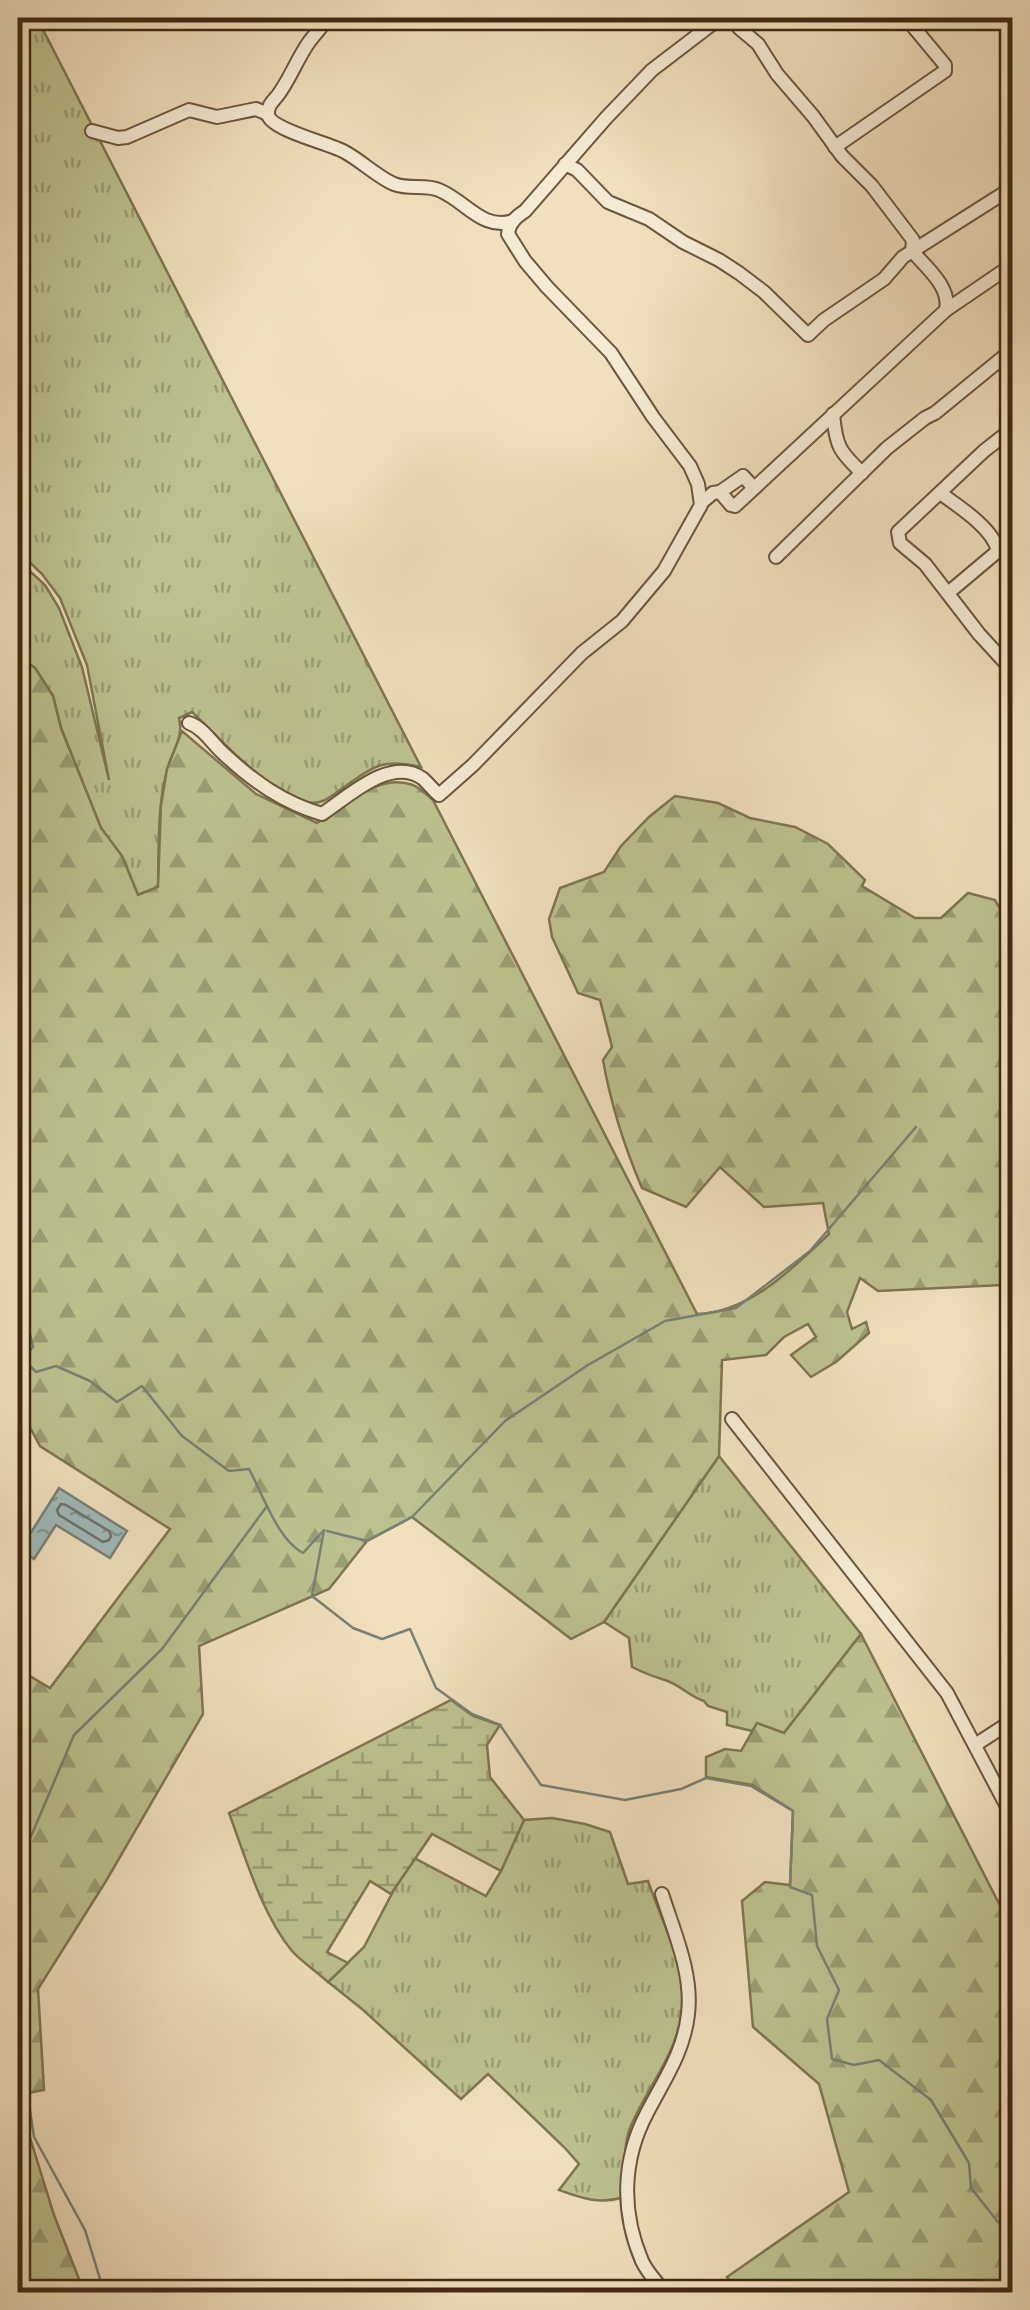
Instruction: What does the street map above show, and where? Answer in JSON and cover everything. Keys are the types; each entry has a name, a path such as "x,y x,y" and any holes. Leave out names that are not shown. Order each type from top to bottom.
{"street":[{"path":"327,18 269,104 272,122 329,144 390,183 436,188 491,224 513,221"},
{"path":"700,503 698,484 690,466 612,353 525,262 508,234 513,221 652,70 720,18"},
{"path":"732,18 758,44 835,148 866,178 917,245 944,290 946,310"},
{"path":"835,148 946,71 945,64 906,18"},
{"path":"92,131 127,138 189,110 217,117 256,109 268,114"},
{"path":"565,164 578,170 608,202 649,219 738,273 762,290 808,335 884,278 917,245 1012,188"},
{"path":"189,723 196,724 222,754 268,790 322,814 390,773 406,772 422,779 439,795 562,672 622,621 664,571 700,503 720,492 735,506 946,310 1012,264"},
{"path":"776,557 887,448 1012,350"},
{"path":"833,414 836,441 862,473"},
{"path":"1012,429 898,532 900,543 925,564 978,634 1012,670"},
{"path":"940,493 972,516 997,543 998,550 948,593"},
{"path":"732,1419 947,1693 1012,1816"},
{"path":"975,1745 1012,1721"},
{"path":"662,1894 682,1958 689,2010 680,2053 637,2132 630,2154 626,2200 644,2264 664,2292"}],"green space":[{"path":"18,18 37,18 421,767 397,763 379,766 326,800 308,802 272,785 192,712 179,718 179,738 164,784 158,887 138,895 122,856 101,828 61,728 53,696 35,668 18,656 18,560 45,585 59,608 82,667 109,780 87,665 60,598 18,551"},
{"path":"18,656 35,668 53,696 61,728 101,828 122,856 138,895 158,887 161,805 167,769 182,731 256,794 317,823 362,793 387,783 413,785 433,800 697,1314 716,1312 752,1297 801,1261 829,1234 823,1203 764,1207 720,1167 686,1207 642,1188 606,1077 603,1060 612,1047 600,1000 578,993 552,937 549,919 560,888 604,872 621,846 675,796 718,803 750,818 795,827 828,844 865,880 862,886 915,918 941,918 968,893 995,900 1006,919 1000,948 1012,985 1012,1277 1002,1285 878,1291 860,1278 847,1312 852,1329 866,1322 869,1333 836,1362 811,1377 791,1355 816,1337 808,1324 784,1337 766,1355 722,1360 719,1456 604,1622 571,1639 412,1517 367,1541 329,1589 199,1646 203,1714 38,1989 44,2090 18,2095 18,1669 50,1688 170,1529 40,1446 18,1405 18,1143 23,1130 18,1113"},
{"path":"719,1456 861,1634 784,1733 757,1724 752,1731 727,1725 727,1712 632,1667 629,1638 604,1622"},
{"path":"861,1634 1012,1929 1012,2292 738,2292 727,2277 849,2192 819,2084 753,2027 742,1901 765,1882 790,1885 793,1811 752,1785 706,1777 706,1757 725,1749 741,1751 757,1723 784,1733"},
{"path":"451,1700 473,1716 500,1725 487,1745 490,1777 524,1820 501,1871 432,1834 391,1894 370,1881 327,1952 348,1963 328,1982 292,1951 281,1936 255,1885 229,1813"},
{"path":"552,1818 610,1832 628,1884 648,1881 674,1950 680,1978 678,2030 630,2128 624,2197 615,2199 591,2200 559,2190 579,2164 488,2074 461,2099 328,1982 364,1947 414,1858 486,1896 524,1820"},
{"path":"18,2099 54,2215 84,2292 18,2292"}],"water":[{"path":"59,1488 127,1531 110,1558 56,1525 34,1559 20,1550"}],"waterway":[{"path":"327,1531 367,1541 412,1517 505,1421 588,1365 665,1321 736,1308 810,1251 916,1127"},
{"path":"18,1325 28,1326 33,1347 23,1359 36,1372 56,1366 90,1381 117,1402 142,1386 182,1436 229,1471 249,1469 279,1528 294,1547 303,1553 324,1530 312,1596 353,1628 382,1639 410,1629 436,1688 472,1714 500,1725 541,1785 625,1800 681,1789 706,1778 751,1786 793,1811 790,1887 812,1895 817,1946 839,1990 827,2019 832,2059 854,2065 879,2060 931,2100 969,2163 971,2188 998,2222 1012,2228"},
{"path":"18,1867 74,1735 162,1649 267,1506"},
{"path":"18,2031 34,2137 85,2230 104,2292"}]}
